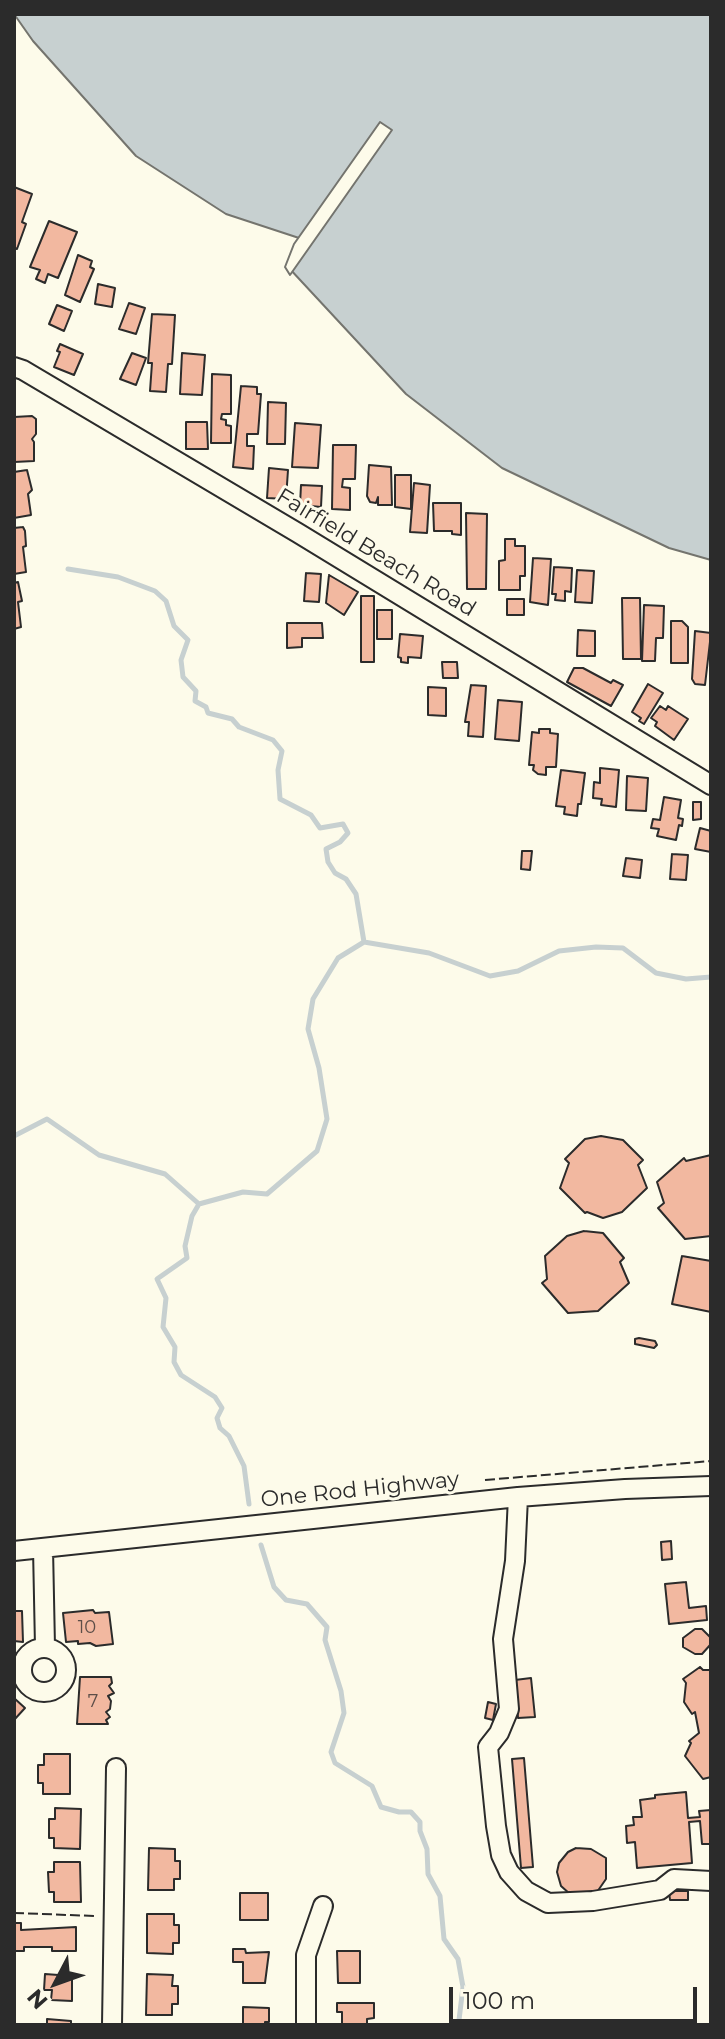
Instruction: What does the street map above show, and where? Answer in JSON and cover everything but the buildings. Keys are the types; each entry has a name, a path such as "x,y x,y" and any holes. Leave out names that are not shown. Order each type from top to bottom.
{"street":[{"name":"Fairfield Beach Road","path":"14,367 284,525 711,785"},
{"name":"One Rod Highway","path":"14,1551 518,1497 711,1486"},
{"path":"518,1497 515,1561 503,1639 509,1709 499,1733 488,1747 496,1826 501,1855 509,1872 526,1891 548,1903 593,1901 660,1890 674,1879 711,1881"},
{"path":"43,1548 45,1647"},
{"path":"49,1691 61,1685 66,1665 59,1653 45,1647 38,1648 26,1657 22,1671 30,1687 39,1691 75,1692"},
{"path":"112,2025 116,1768"},
{"path":"306,2025 306,1955 323,1906"}],"shaded area":[{"path":"14,14 711,14 711,560 669,548 502,468 406,394 289,268 299,238 226,214 136,156 33,41"}],"pier":[{"path":"380,122 392,130 290,275 285,267 294,244"}],"waterway":[{"path":"68,569 118,577 155,591 166,601 174,626 188,640 181,660 183,677 196,691 195,701 206,707 208,713 232,719 239,727 273,740 282,751 278,770 280,799 311,815 320,828 343,824 348,833 340,842 326,849 328,862 356,894 364,942"},
{"path":"14,1136 47,1119 99,1155 165,1174 199,1204 243,1192 267,1194 317,1151 327,1119 319,1068 308,1029 313,999 338,958 364,942 429,953 490,976 518,971 559,951 596,947 623,948 656,973 686,979 711,977"},
{"path":"199,1204 192,1216 185,1246 187,1258 157,1279 166,1298 163,1327 175,1347 174,1362 181,1375 215,1397 222,1408 217,1418 244,1466 249,1504"},
{"path":"261,1545 274,1587 286,1600 307,1604 327,1627 325,1640 341,1691 344,1713 331,1752 335,1763 372,1786 381,1807 411,1812 420,1822 427,1849 428,1874 440,1896 444,1939 458,1959 463,1987 459,2020 462,2025"}],"fence":[{"path":"485,1480 711,1461"},
{"path":"14,1913 97,1916"}]}
